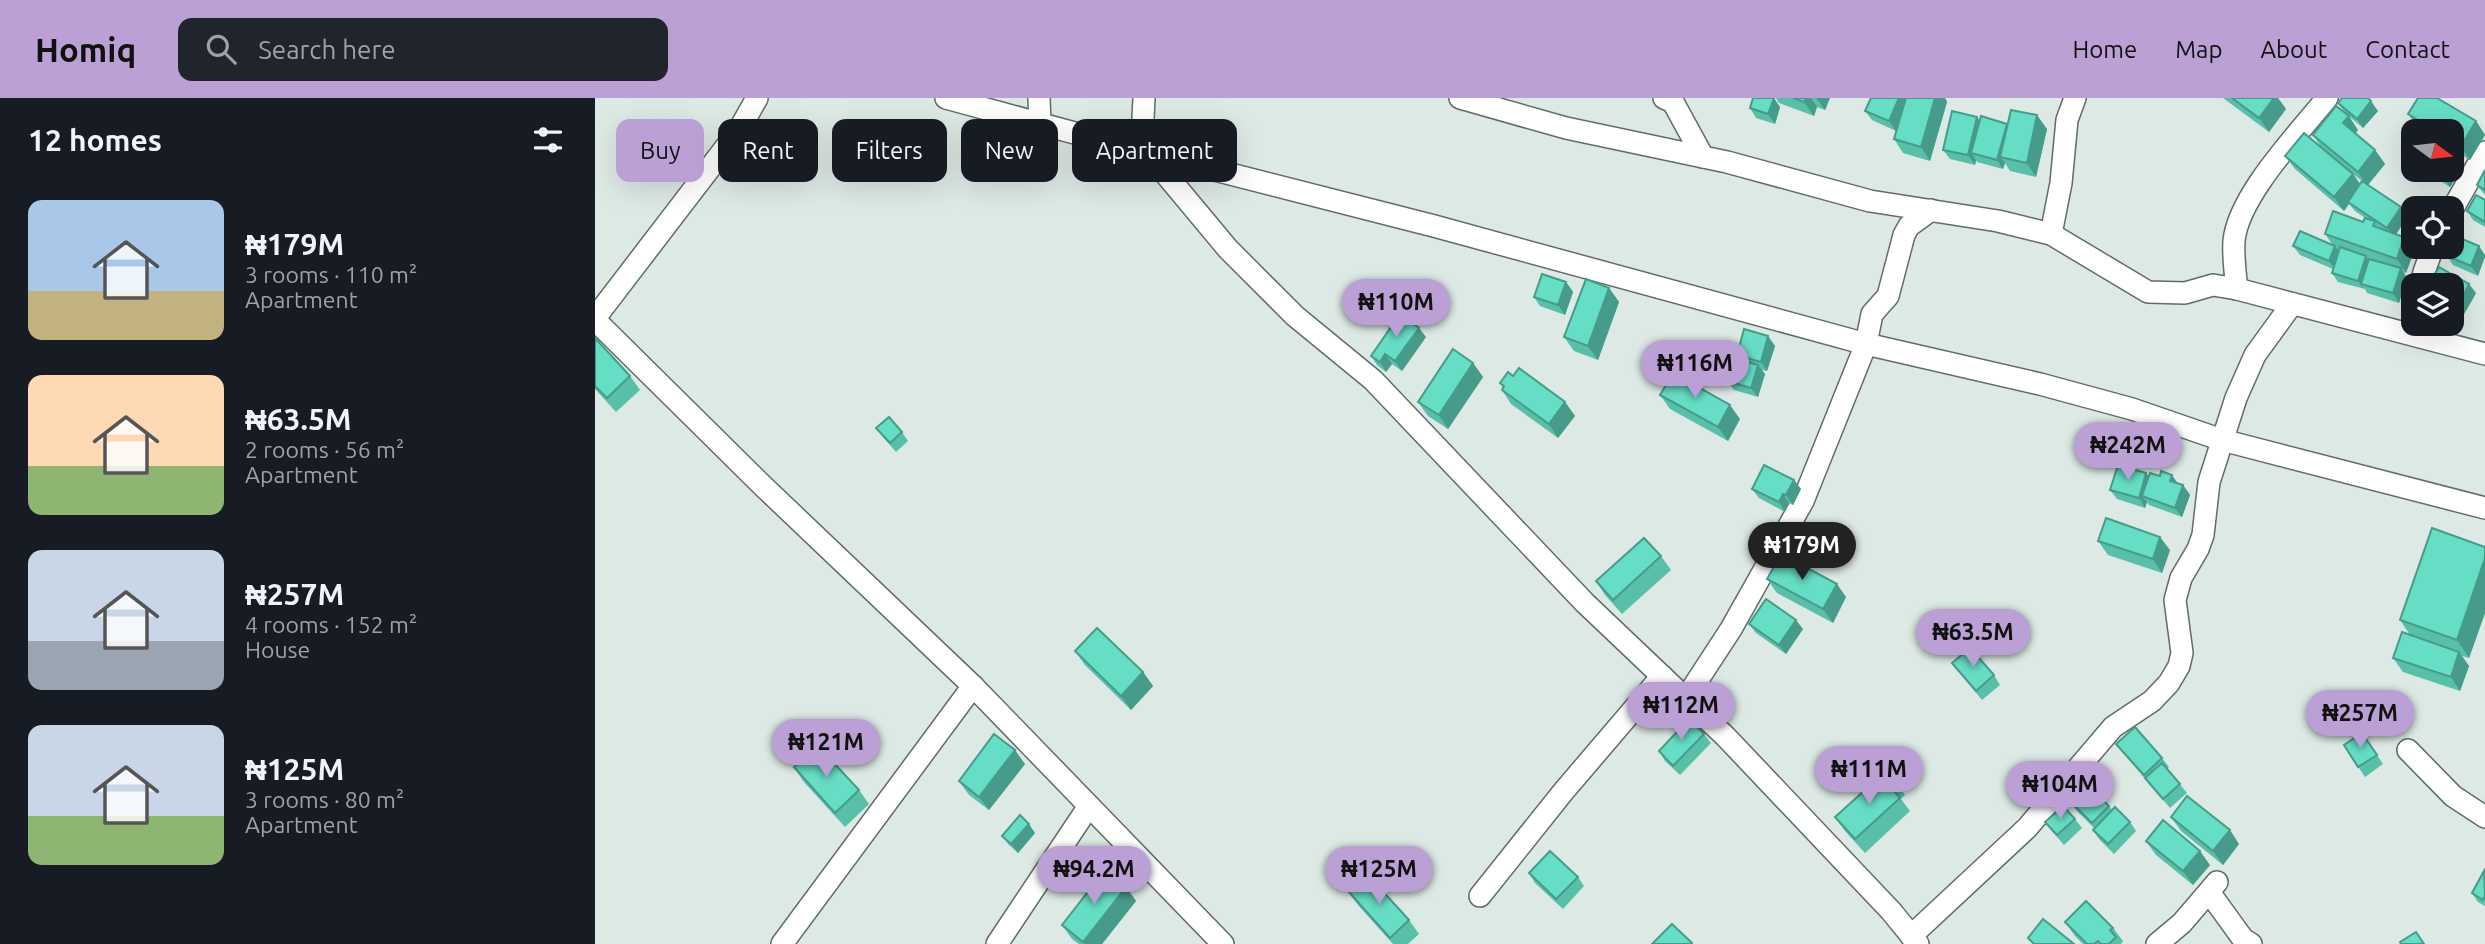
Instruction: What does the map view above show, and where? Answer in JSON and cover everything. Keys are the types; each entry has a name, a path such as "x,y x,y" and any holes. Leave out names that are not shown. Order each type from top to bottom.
{"street":[{"path":"757,98 739,130 595,319 764,487 973,687 1089,806 1213,941"},
{"path":"946,98 1024,119"},
{"path":"1039,98 1039,119"},
{"path":"1143,119 1144,98"},
{"path":"1460,98 1566,128 1703,157 1870,201 1998,221 2051,234 2148,292 2185,293 2213,285 2401,327"},
{"path":"1664,98 1673,103 1703,157"},
{"path":"1684,122 1688,98"},
{"path":"2051,234 2061,183 2067,120 2075,98"},
{"path":"2237,289 2234,239 2238,222 2253,192 2327,98"},
{"path":"2459,196 2485,152"},
{"path":"1237,176 1866,344 2105,402 2222,440 2485,508"},
{"path":"1172,182 1238,258 1295,316 1373,380 1585,603 1726,737 1891,911 1914,940 2027,828 2113,727 2152,701 2169,684 2179,666 2182,653 2175,600 2181,578 2199,549 2209,482 2222,440 2236,398 2255,355 2293,304"},
{"path":"1686,698 1731,629 1803,501 1866,344 1872,314 1888,296 1904,235 1909,226 1931,211"},
{"path":"2433,336 2485,354"},
{"path":"1480,896 1563,792 1663,676"},
{"path":"782,944 973,687"},
{"path":"2408,750 2445,790 2485,817"},
{"path":"997,944 1089,806"},
{"path":"2157,944 2182,923 2213,887 2243,939 2251,944"}],"building":[{"path":"1753,98 1774,98 1768,114 1750,108"},
{"path":"1871,98 1899,98 1889,121 1865,111"},
{"path":"1906,98 1935,98 1921,147 1894,139"},
{"path":"2232,98 2274,98 2259,118"},
{"path":"2342,98 2368,98 2371,101 2357,119 2338,103"},
{"path":"2418,98 2437,98 2476,121 2464,141 2464,119 2416,119 2408,114"},
{"path":"2336,106 2349,116 2343,123 2375,150 2358,172 2313,135"},
{"path":"2011,110 2037,115 2027,163 2000,157"},
{"path":"1952,111 1977,117 1968,155 1943,150"},
{"path":"1981,116 2007,124 1997,160 1971,153"},
{"path":"2304,133 2353,174 2334,197 2285,156"},
{"path":"2485,170 2485,190 2477,185"},
{"path":"2362,181 2401,207 2387,228 2348,202"},
{"path":"2476,195 2485,200 2485,222 2467,211"},
{"path":"2333,211 2363,222 2365,218 2375,221 2373,226 2401,236 2401,246 2397,259 2325,234"},
{"path":"2300,231 2335,246 2329,261 2293,246"},
{"path":"2464,240 2479,246 2471,266 2454,259 2464,259"},
{"path":"2340,247 2366,256 2358,281 2332,273"},
{"path":"2369,259 2401,268 2393,293 2361,284"},
{"path":"2439,267 2450,273 2435,273"},
{"path":"1542,274 1566,282 1558,305 1534,297"},
{"path":"1586,279 1609,288 1588,346 1564,337"},
{"path":"2464,281 2469,284 2464,294"},
{"path":"1400,314 1419,328 1395,361 1385,354 1380,362 1371,356"},
{"path":"1744,329 1768,336 1761,362 1737,355"},
{"path":"595,338 630,376 607,398 595,386"},
{"path":"1453,349 1473,363 1439,415 1418,402"},
{"path":"1734,358 1758,365 1751,388 1727,381"},
{"path":"1519,368 1565,402 1549,424 1502,390 1504,386 1500,383 1508,372 1513,376"},
{"path":"1673,373 1730,405 1718,427 1660,395"},
{"path":"889,417 902,432 890,443 876,428"},
{"path":"1764,465 1794,480 1779,502 1752,489"},
{"path":"2118,465 2146,473 2139,498 2110,490"},
{"path":"2161,471 2172,475 2170,481 2183,485 2175,508 2142,496 2150,473 2160,476"},
{"path":"2106,518 2160,537 2153,559 2098,541"},
{"path":"2432,528 2485,547 2485,558 2457,640 2400,620"},
{"path":"1644,538 1661,556 1613,600 1596,581"},
{"path":"1781,554 1837,584 1823,609 1767,579"},
{"path":"1766,599 1796,620 1779,645 1749,624"},
{"path":"1097,628 1143,672 1121,696 1075,651"},
{"path":"2402,632 2459,652 2451,677 2393,658"},
{"path":"1970,648 1994,675 1976,691 1952,663"},
{"path":"1689,719 1704,734 1673,766 1659,751"},
{"path":"2135,727 2162,758 2144,775 2116,744"},
{"path":"2362,733 2377,755 2358,767 2344,745"},
{"path":"994,734 1015,750 979,797 959,781"},
{"path":"817,745 859,790 835,813 794,767"},
{"path":"2162,763 2180,784 2163,799 2145,778"},
{"path":"1886,771 1895,781 1890,786 1900,798 1855,839 1835,817"},
{"path":"2087,784 2109,806 2092,823 2070,801"},
{"path":"2187,796 2230,830 2213,851 2171,817"},
{"path":"2063,806 2075,819 2057,835 2045,822"},
{"path":"2115,807 2130,822 2108,844 2093,830"},
{"path":"1020,815 1029,824 1011,844 1002,836"},
{"path":"2163,820 2200,851 2183,871 2146,841"},
{"path":"1550,851 1578,877 1556,899 1529,873"},
{"path":"1105,870 1126,887 1083,942 1062,925"},
{"path":"2484,871 2485,895 2483,900 2472,893"},
{"path":"1367,874 1409,920 1390,938 1348,891"},
{"path":"2086,901 2113,928 2110,930 2116,937 2109,944 2101,944 2098,941 2087,944 2065,922"},
{"path":"2043,919 2074,944 2034,944 2028,938"},
{"path":"1672,924 1692,943 1652,944"},
{"path":"2416,932 2424,944 2401,944 2400,942"}]}
